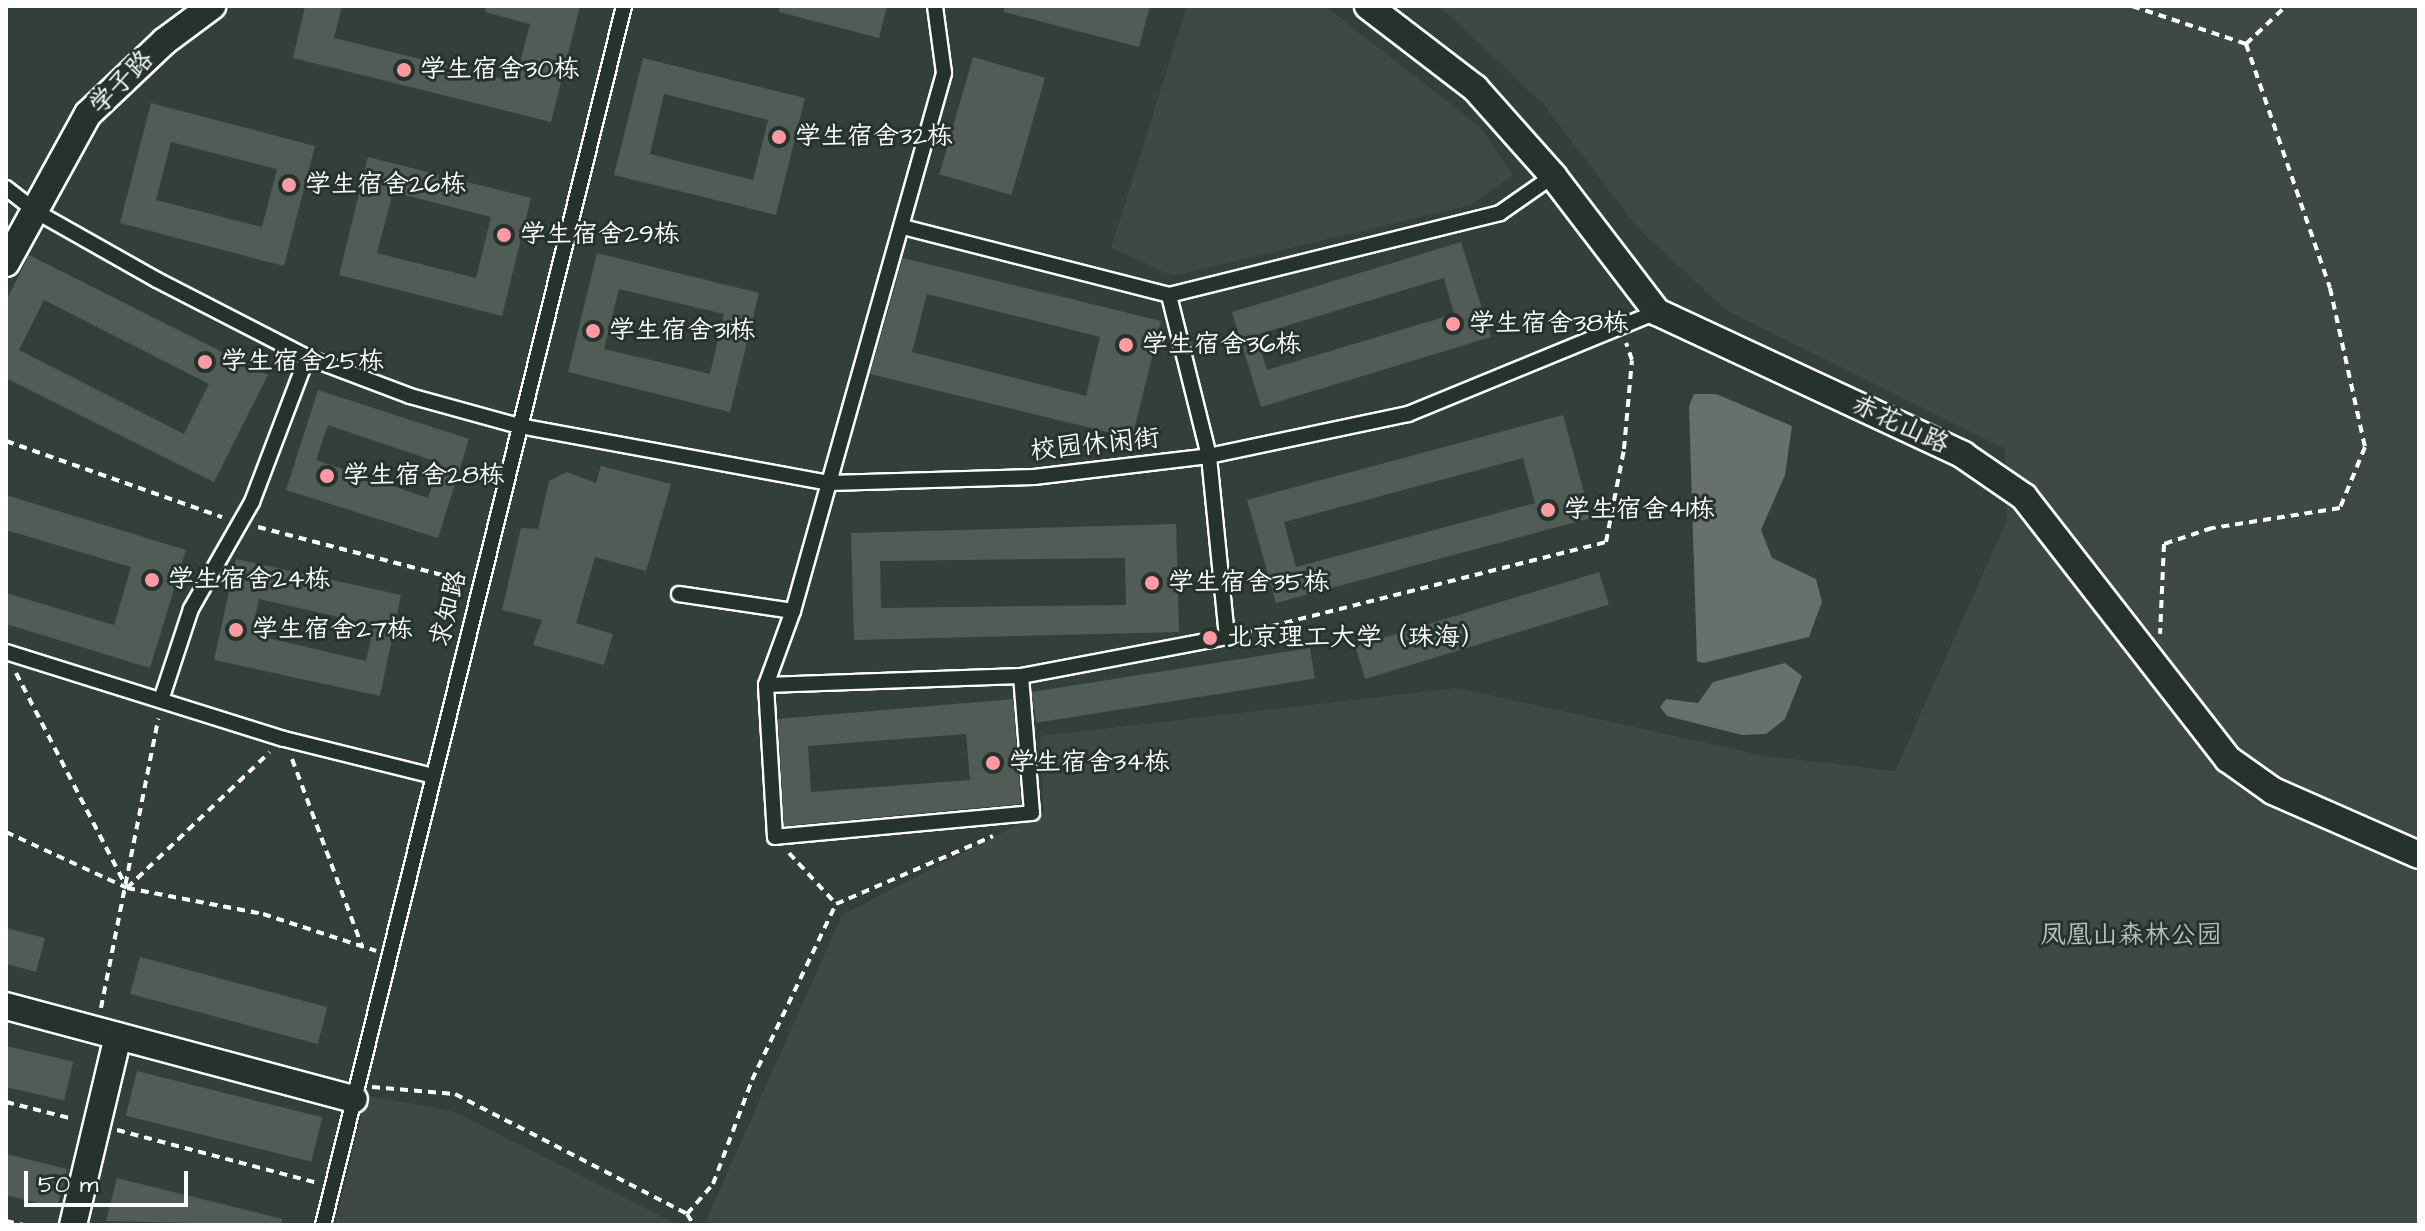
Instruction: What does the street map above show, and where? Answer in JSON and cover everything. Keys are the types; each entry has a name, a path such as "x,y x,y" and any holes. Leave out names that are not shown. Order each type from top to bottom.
{"street":[{"name":"学子路","path":"6,263 88,114 165,41 212,6"},
{"name":"赤花山路","path":"1368,6 1475,88 1553,176 1657,312 1963,455 2024,497 2228,759 2273,791 2419,855"},
{"path":"6,1006 107,1033 356,1091"},
{"path":"73,1225 97,1125 107,1033"}],"lane":[{"name":"求知路","path":"323,1225 624,6"},
{"path":"935,6 944,73 793,611 766,685 775,837 1032,813 1021,676"},
{"path":"903,227 1169,295 1500,213 1553,176"},
{"name":"校园休闲街","path":"6,188 35,211 307,357 410,396 519,426 830,483 1034,477 1209,456 1408,414 1657,312"},
{"path":"766,685 1021,676 1227,637 1209,456 1169,295"},
{"path":"162,697 191,609 239,522 307,357"},
{"path":"679,594 793,611"},
{"path":"6,652 162,697 284,739 433,776"}],"path":[{"path":"2132,6 2246,44"},
{"path":"2246,44 2286,6"},
{"path":"2160,640 2164,544 2212,528 2340,508 2365,447 2330,288 2246,44"},
{"path":"1227,637 1606,542 1624,449 1632,360 1620,327"},
{"path":"6,441 239,522 480,585"},
{"path":"13,667 127,888"},
{"path":"107,1033 127,888 162,697"},
{"path":"127,888 284,739 362,946"},
{"path":"687,1214 713,1184 752,1080 836,904 978,845 1032,813"},
{"path":"6,832 127,888 263,914 389,955"},
{"path":"775,837 836,904"},
{"path":"356,1091 455,1094 687,1214 694,1225"},
{"path":"6,1102 332,1188"},
{"path":"6,1221 24,1225"}],"shaded area":[{"name":"北京理工大学（珠海）","path":"6,6 1439,6 1544,105 2419,6 2419,1225 6,1225"},
{"path":"1694,394 1716,394 1792,426 1785,475 1761,530 1772,558 1816,579 1822,602 1809,637 1703,663 1697,661 1689,406"},
{"path":"1785,663 1802,676 1785,719 1766,734 1742,735 1667,716 1660,707 1666,699 1698,703 1713,682"}],"green space":[{"path":"1187,6 1325,6 1480,127 1513,175 1471,205 1173,276 1111,248"},
{"name":"凤凰山森林公园","path":"1439,6 2419,6 2419,1225 709,1225 707,1218 842,915 1044,811 1040,736 1457,688 1766,756 1895,771 2007,520 2005,449 1726,310 1638,228 1544,105"},
{"path":"366,1095 455,1112 679,1225 335,1225"}],"building":[{"name":"学生宿舍30栋","path":"305,6 342,6 334,38 515,82 530,24 485,12 486,6 580,6 551,122 293,58"},
{"path":"780,6 887,6 879,38 779,12"},
{"path":"1004,6 1150,6 1139,47 1004,12"},
{"path":"973,57 1045,78 1011,195 939,174"},
{"name":"学生宿舍32栋","path":"643,58 805,98 776,215 614,175","holes":["664,94 768,120 753,180 650,154"]},
{"name":"学生宿舍26栋","path":"151,103 315,146 284,266 120,223","holes":["171,142 277,169 262,227 156,200"]},
{"name":"学生宿舍29栋","path":"368,157 531,198 502,316 339,275","holes":["393,192 491,217 476,278 377,253"]},
{"name":"学生宿舍38栋","path":"1461,242 1491,337 1261,407 1232,312","holes":["1444,278 1454,314 1267,370 1256,335"]},
{"name":"学生宿舍31栋","path":"597,253 759,293 730,412 568,372","holes":["619,289 724,314 710,374 604,349"]},
{"name":"学生宿舍25栋","path":"29,255 268,375 214,482 6,378 6,301","holes":["44,300 209,384 184,434 19,350"]},
{"name":"学生宿舍36栋","path":"903,258 1161,321 1132,438 870,374","holes":["927,294 1100,337 1086,396 912,352"]},
{"name":"学生宿舍28栋","path":"318,390 469,439 438,538 286,490","holes":["328,425 440,463 428,498 316,460"]},
{"name":"学生宿舍41栋","path":"1563,415 1591,518 1276,603 1247,500","holes":["1523,458 1535,503 1296,567 1284,522"]},
{"path":"601,466 671,484 646,571 595,557 576,623 613,634 604,665 533,645 542,620 502,610 521,528 538,529 549,481 567,472 596,483"},
{"name":"学生宿舍24栋","path":"6,495 186,550 150,668 6,624 6,593 114,625 131,567 6,530"},
{"name":"学生宿舍35栋","path":"1176,524 1179,632 854,640 851,533","holes":["1125,558 1126,605 881,608 880,561"]},
{"name":"学生宿舍27栋","path":"236,559 401,595 380,696 214,660","holes":["259,599 374,625 366,661 251,634"]},
{"path":"1599,572 1609,605 1365,679 1355,647"},
{"path":"1310,648 1315,679 1036,723 1031,692"},
{"name":"学生宿舍34栋","path":"1013,699 1021,804 784,826 778,719","holes":["966,734 970,780 811,792 808,746"]},
{"path":"6,928 45,938 36,972 6,964"},
{"path":"140,957 327,1007 318,1044 130,994"},
{"path":"6,1046 73,1062 64,1100 6,1087"},
{"path":"137,1071 322,1117 311,1162 126,1116"},
{"path":"6,1154 67,1169 57,1208 6,1195"},
{"path":"117,1178 282,1219 281,1225 106,1221"}],"place":[{"name":"学生宿舍30栋","path":"404,70"},
{"name":"学生宿舍32栋","path":"779,137"},
{"name":"学生宿舍26栋","path":"289,185"},
{"name":"学生宿舍29栋","path":"504,235"},
{"name":"学生宿舍38栋","path":"1453,324"},
{"name":"学生宿舍31栋","path":"593,331"},
{"name":"学生宿舍36栋","path":"1126,345"},
{"name":"学生宿舍25栋","path":"205,362"},
{"name":"学生宿舍28栋","path":"327,476"},
{"name":"学生宿舍41栋","path":"1548,510"},
{"name":"学生宿舍24栋","path":"152,580"},
{"name":"学生宿舍35栋","path":"1152,583"},
{"name":"学生宿舍27栋","path":"236,630"},
{"name":"北京理工大学（珠海）","path":"1210,638"},
{"name":"学生宿舍34栋","path":"993,763"}]}
